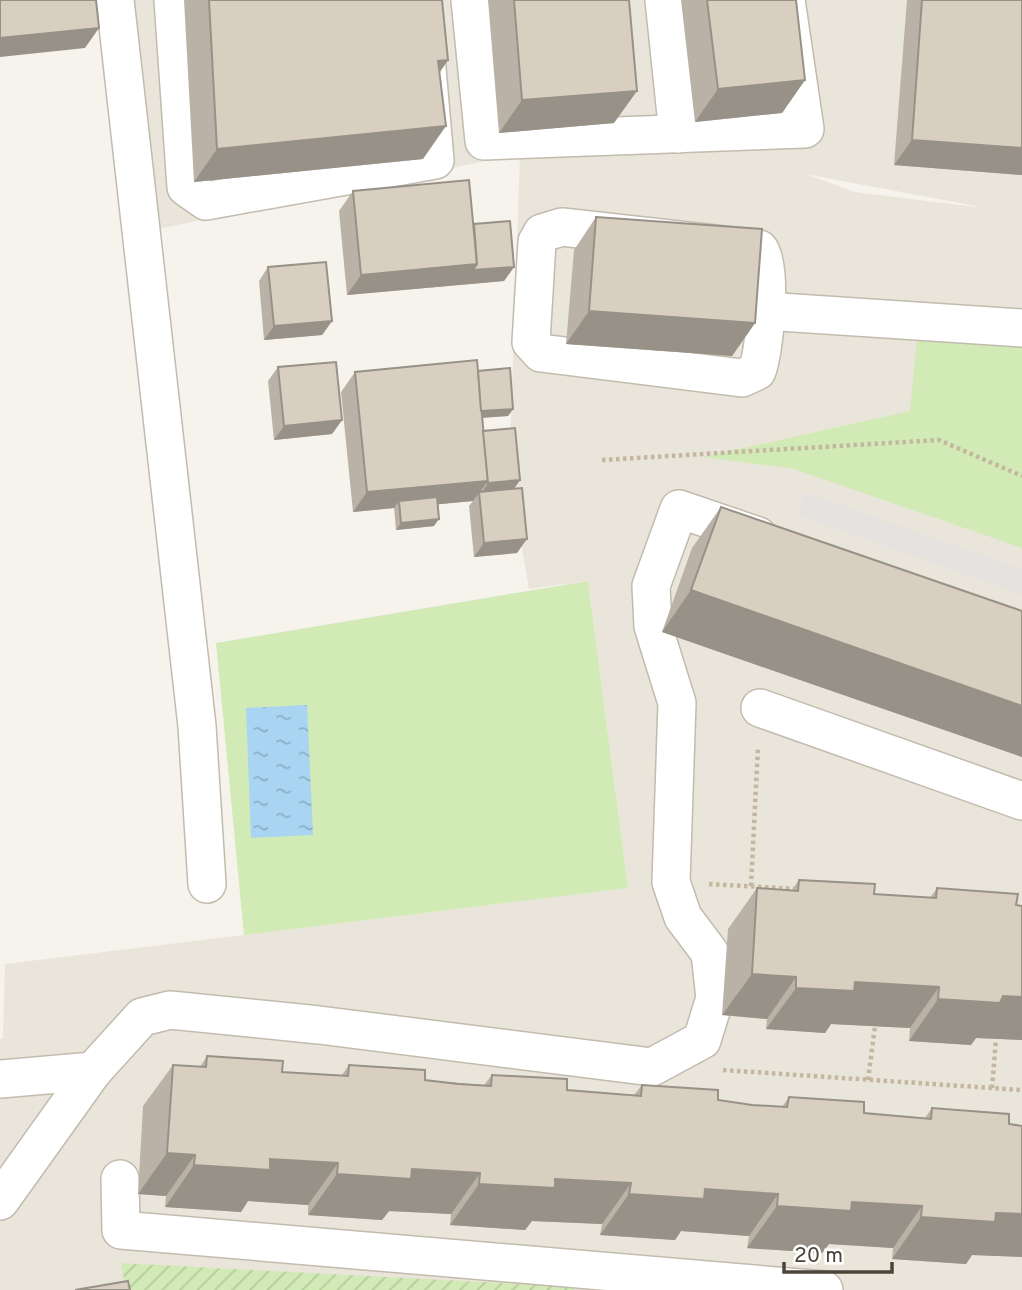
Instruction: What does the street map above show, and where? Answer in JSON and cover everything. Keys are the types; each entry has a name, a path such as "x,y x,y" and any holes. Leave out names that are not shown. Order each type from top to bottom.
{"street":[{"path":"115,0 197,726 207,884"},
{"path":"173,0 186,187 206,201 435,160 421,0"},
{"path":"470,0 484,141 805,129 786,0"},
{"path":"664,0 678,134"},
{"path":"562,227 759,249 766,260 765,311 761,362 751,376 742,378 550,356 541,353 531,342 537,242 542,233 562,227"},
{"path":"765,311 1022,328"},
{"path":"0,1201 93,1071 142,1017 170,1010 319,1025 652,1067 702,1040 715,998 710,953 682,917 671,882 677,703 653,626 651,586 679,509 784,545"},
{"path":"760,708 1022,801"},
{"path":"0,1079 93,1071"},
{"path":"120,1179 121,1230 618,1281 824,1290"}],"path":[{"path":"602,460 939,440 1022,476"},
{"path":"751,886 760,708"},
{"path":"671,882 806,890"},
{"path":"868,1080 875,1026"},
{"path":"992,1088 996,1039"},
{"path":"710,1070 1022,1090"}],"shaded area":[{"path":"106,0 1022,0 1022,1290 0,1290 0,1039 3,1038 5,964 628,888 588,581 529,589 509,473 520,154 129,235","holes":["805,174 976,206 855,192"]},
{"path":"805,492 1022,569 1022,595 797,515"}],"green space":[{"path":"918,330 1022,337 1022,548 794,469 703,457 910,411"},
{"path":"588,581 628,888 244,935 216,643"},
{"path":"121,1263 575,1287 574,1290 126,1290"}],"water":[{"path":"307,705 313,835 251,838 246,708"}],"building":[{"path":"0,0 96,0 99,28 0,38"},
{"path":"209,0 442,0 448,60 438,61 446,126 217,149"},
{"path":"514,0 629,0 637,91 522,100"},
{"path":"707,0 796,0 805,80 718,89"},
{"path":"922,0 1022,0 1022,148 912,140"},
{"path":"469,180 477,264 361,275 353,191"},
{"path":"596,217 762,229 755,323 589,311"},
{"path":"510,221 514,267 473,270 477,264 474,224"},
{"path":"326,262 332,321 274,326 268,267"},
{"path":"477,360 488,481 367,492 355,372"},
{"path":"336,362 342,420 284,426 278,367"},
{"path":"510,368 513,409 481,411 478,371"},
{"path":"515,428 520,480 488,483 483,431"},
{"path":"522,488 527,539 484,543 479,492"},
{"path":"437,497 439,519 401,523 399,501"},
{"path":"721,507 1022,611 1022,706 691,590"},
{"path":"799,880 875,884 874,894 936,898 937,888 1018,894 1016,905 1022,906 1022,997 1003,996 1000,1003 938,999 939,987 855,982 854,991 796,988 796,977 752,974 757,888 798,891"},
{"path":"207,1056 283,1061 282,1072 348,1076 349,1065 425,1070 425,1080 458,1084 491,1086 492,1075 567,1079 567,1090 641,1096 642,1085 718,1090 718,1100 752,1105 787,1107 789,1097 864,1102 864,1113 931,1119 932,1108 1009,1114 1009,1124 1022,1126 1022,1214 996,1213 995,1222 921,1217 922,1206 852,1202 851,1211 777,1206 778,1194 705,1189 704,1199 629,1194 631,1183 555,1179 555,1188 479,1184 480,1173 412,1169 411,1179 337,1174 338,1163 270,1159 270,1170 194,1165 195,1155 167,1153 173,1065 206,1067"},
{"path":"128,1281 130,1290 75,1290"}]}
